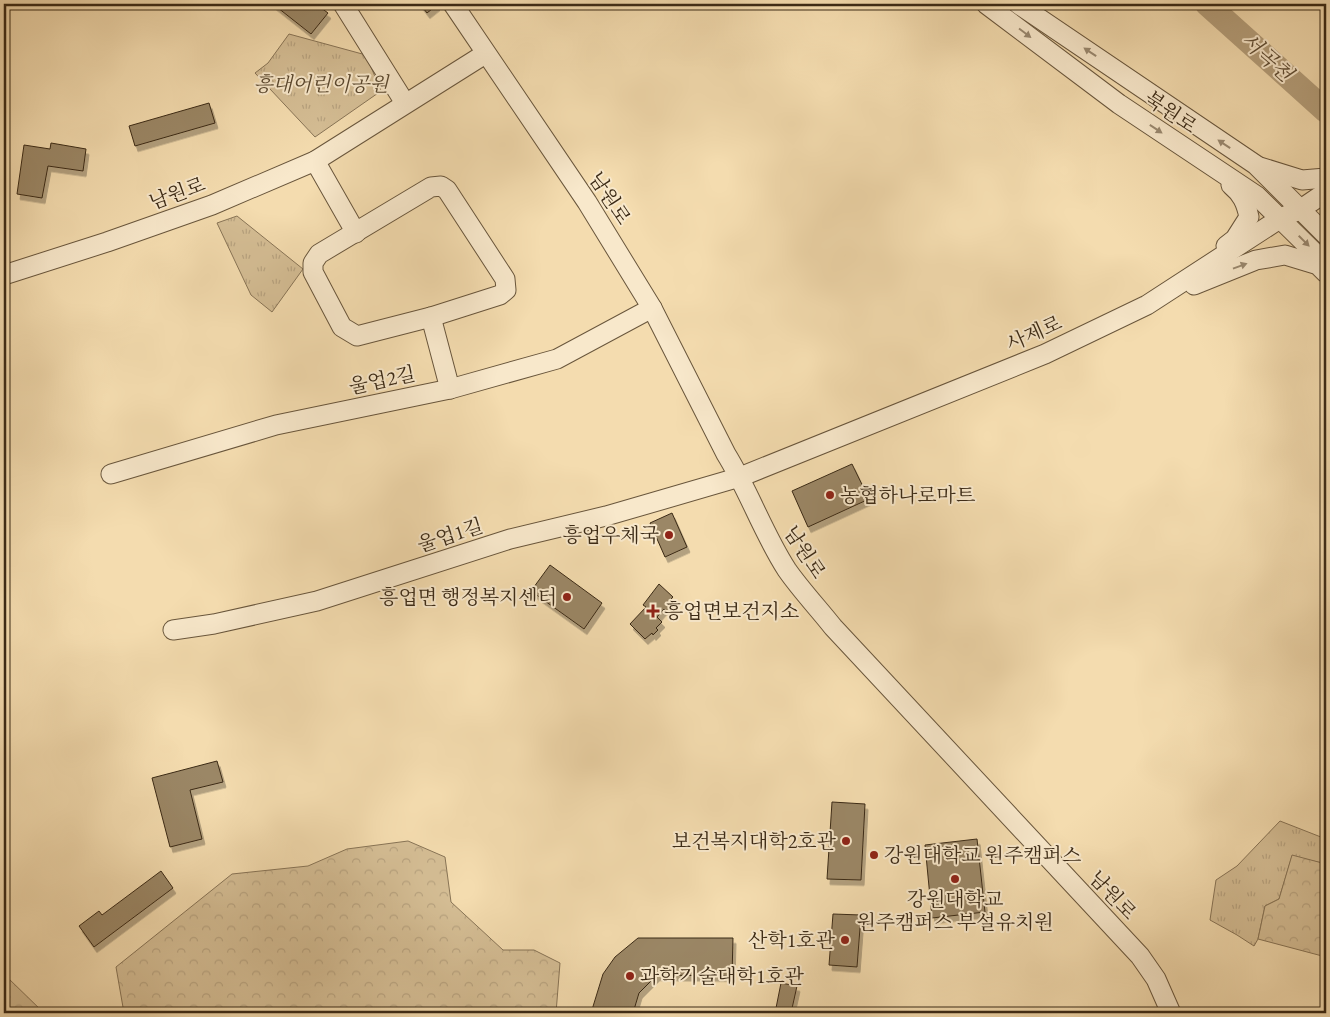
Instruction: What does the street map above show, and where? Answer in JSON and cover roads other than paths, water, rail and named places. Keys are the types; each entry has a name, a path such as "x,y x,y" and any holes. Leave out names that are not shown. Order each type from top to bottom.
{"street":[{"path":"343,4 405,103"},
{"name":"남원로","path":"453,4 485,54 587,202 652,308 787,570 833,627 1140,956 1156,979 1172,1013"},
{"name":"북원로","path":"986,4 1119,104 1257,196 1326,264"},
{"name":"북원로","path":"1018,4 1256,165 1326,235"},
{"name":"남원로","path":"4,276 203,208 315,161 485,54"},
{"path":"1147,305 1235,239 1248,217 1246,202 1237,190 1180,145"},
{"path":"315,161 356,233"},
{"path":"1256,165 1302,180 1322,184"},
{"name":"사제로","path":"740,477 1046,354 1147,305 1281,218 1301,208 1322,184"},
{"path":"441,186 447,190 505,278 506,290 500,296 431,317 356,336 342,327 314,272 313,263 319,254 431,187 441,186"},
{"path":"1147,305 1256,260 1285,255 1318,265 1326,274"},
{"name":"울업2길","path":"112,474 276,425 450,389 557,359 652,308"},
{"path":"431,317 450,389"},
{"name":"울업1길","path":"173,630 214,624 317,601 510,539 606,516 740,477"}],"waterway":[{"name":"서곡천","path":"1207,4 1326,111"}],"place":[{"name":"농협하나로마트","path":"830,495"},
{"name":"흥업우체국","path":"669,535"},
{"name":"흥업면 행정복지센터","path":"567,597"},
{"name":"흥업면보건지소","path":"653,611"},
{"name":"보건복지대학2호관","path":"846,841"},
{"name":"강원대학교 원주캠퍼스","path":"874,855"},
{"name":"강원대학교 원주캠퍼스 부설유치원","path":"955,879"},
{"name":"산학1호관","path":"845,940"},
{"name":"과학기술대학1호관","path":"630,976"}],"park label":[{"name":"흥대어린이공원","path":"321,84"}]}
